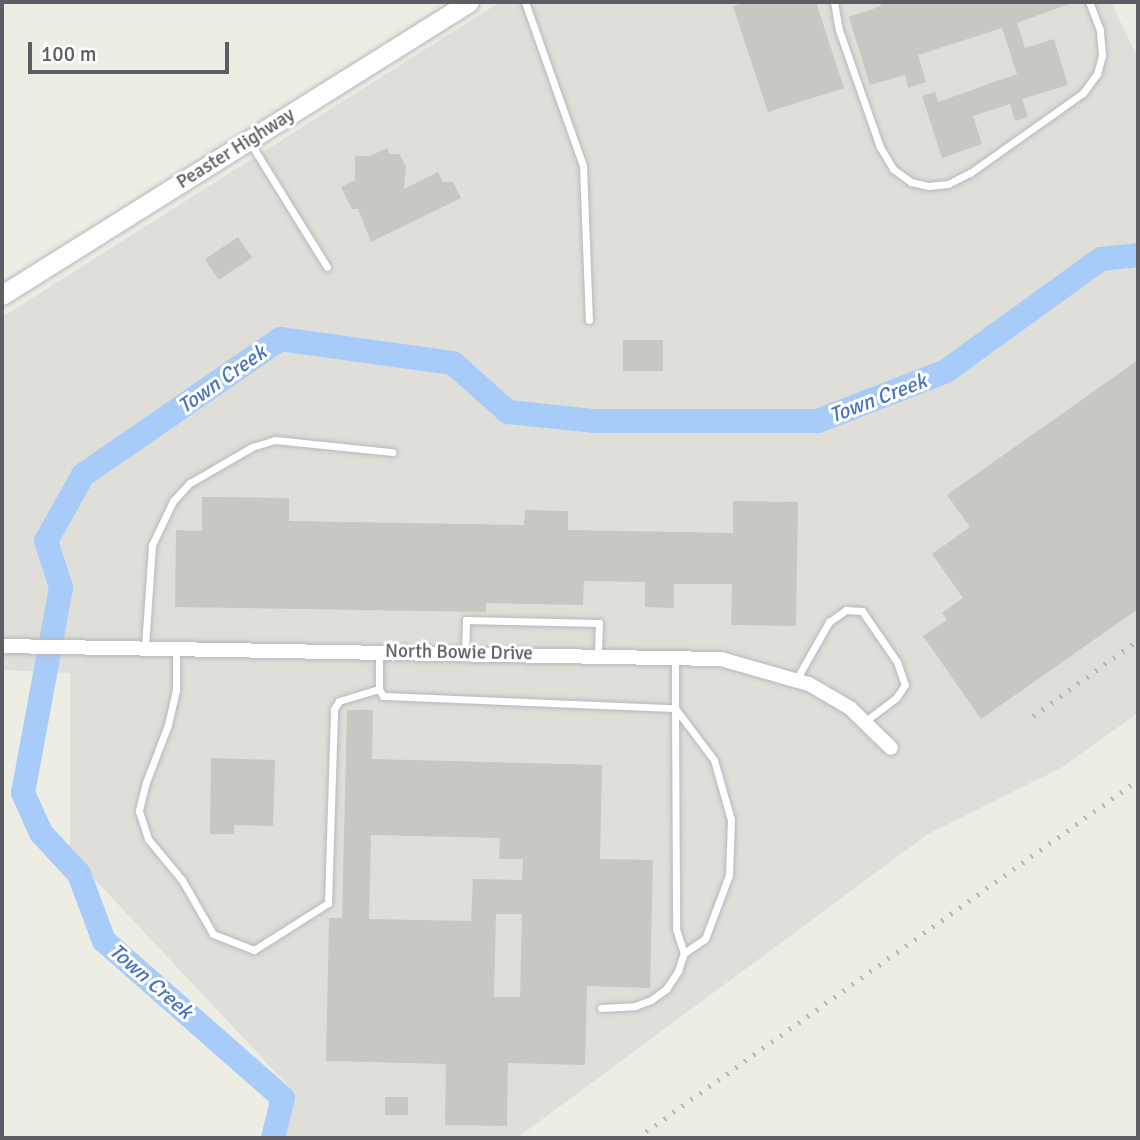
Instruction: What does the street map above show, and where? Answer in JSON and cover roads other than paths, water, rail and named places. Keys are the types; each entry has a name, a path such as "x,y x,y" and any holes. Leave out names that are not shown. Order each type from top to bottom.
{"main road":[{"name":"Peaster Highway","path":"2,295 469,2"}],"street":[{"name":"North Bowie Drive","path":"8,646 145,646 721,659 809,684 850,708 891,748"}],"lane":[{"path":"525,2 583,166 589,320"},
{"path":"834,2 833,10 839,30 880,147 893,169 911,182 929,186 948,184 970,173 1083,93 1097,74 1102,55 1100,30 1089,2"},
{"path":"249,140 327,267"},
{"path":"145,646 152,545 173,501 190,483 252,447 275,440 392,452"},
{"path":"796,680 829,622 846,611 862,611 897,662 905,685 896,698 865,721"},
{"path":"465,653 466,620 572,622 599,623 597,656"},
{"path":"176,647 176,690 168,725 146,782 139,811 148,839 182,880 213,934 254,950 328,903 334,709 339,701 379,689"},
{"path":"379,652 379,689 383,696 675,708"},
{"path":"601,1008 635,1006 651,1000 666,989 678,971 684,953 676,929 675,658"},
{"path":"675,708 714,760 730,820 729,875 705,939 684,953"}],"waterway":[{"name":"Town Creek","path":"273,1138 283,1098 104,941 79,874 41,833 23,793 61,587 46,541 83,475 280,339 453,363 508,412 593,421 818,421 946,371 1101,259 1138,255"}],"railway":[{"path":"1033,716 1138,640"},
{"path":"637,1138 1138,780"}]}
